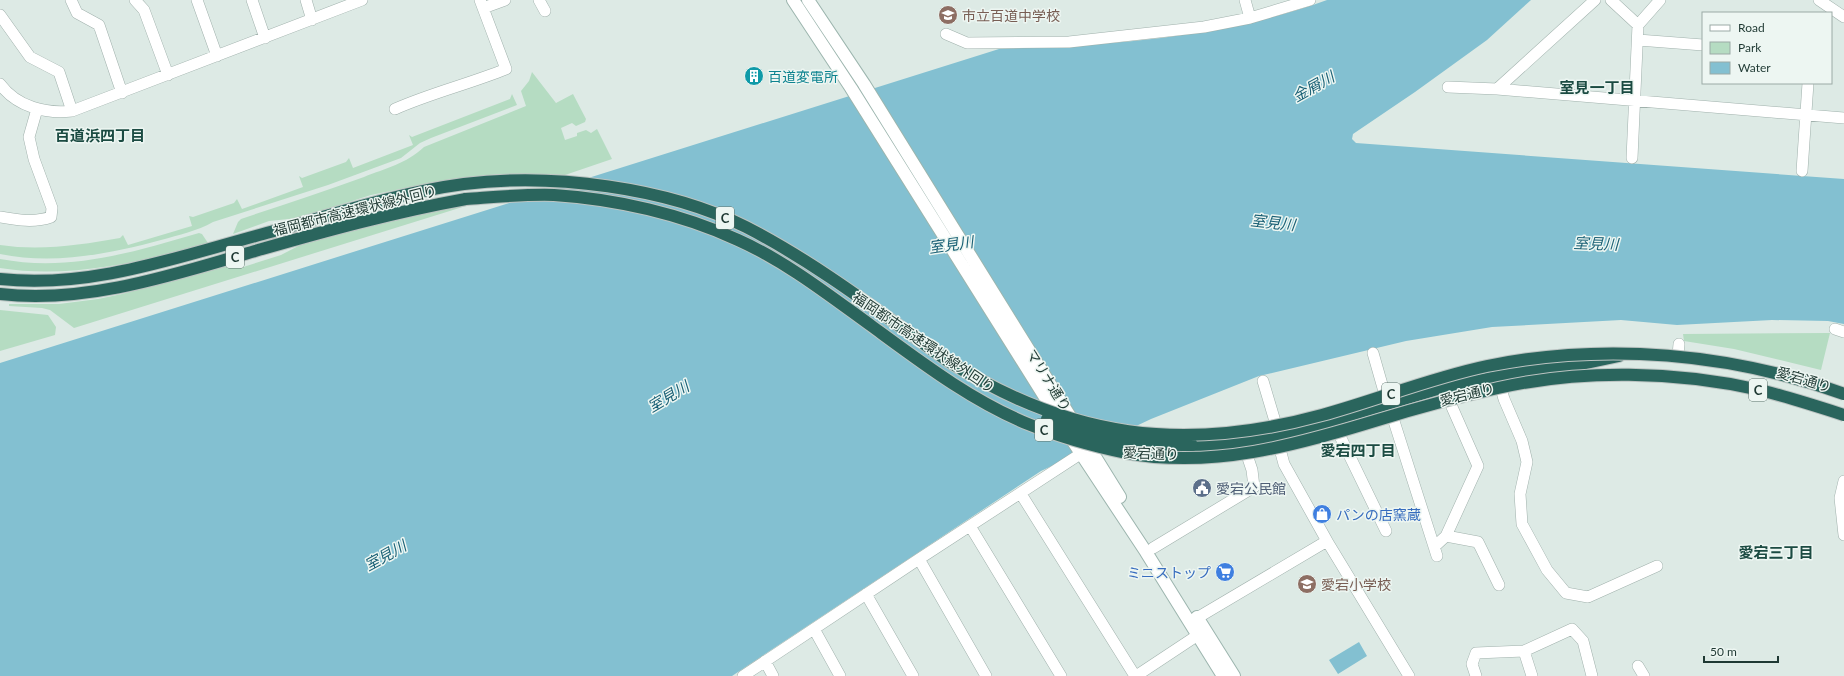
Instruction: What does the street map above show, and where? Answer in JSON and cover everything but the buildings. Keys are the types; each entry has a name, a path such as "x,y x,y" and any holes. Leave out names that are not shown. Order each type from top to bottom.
{"highway":[{"name":"C","path":"0,279 40,281 97,276 181,258 415,193 464,184 502,181 554,181 597,185 635,191 682,203 744,226 835,280 993,392 1031,413 1064,426 1133,442 1169,445 1224,445 1277,437 1434,390 1523,371 1577,365 1629,354"},
{"name":"福岡都市高速環状線外回り","path":"0,294 36,295 99,290 144,282 359,222 418,208 466,199 554,195 634,206 707,227 739,240 780,262 828,294 938,373 995,408 1025,423 1060,436 1090,445 1130,454 1195,458 1223,456 1280,448 1330,436 1440,402 1499,387 1528,382 1586,376 1636,375 1713,382 1759,390 1844,415"},
{"name":"C","path":"948,361 976,379 1006,394 1060,416 1112,429 1165,435 1224,434 1272,428 1353,407 1488,366 1553,357 1609,353 1696,358 1764,370 1815,384 1844,394"}],"street":[{"path":"71,0 77,13 98,25 122,93"},
{"path":"135,0 144,10 168,75"},
{"path":"197,0 217,56"},
{"path":"252,0 265,38"},
{"path":"306,0 312,20"},
{"path":"1,87 15,98 37,109 62,112 72,111 362,0"},
{"path":"395,109 440,91 464,85 506,69 482,4 505,0"},
{"path":"539,0 545,11"},
{"name":"マリナ通り","path":"793,0 851,88 1068,433 1083,445 1153,548 1197,618 1202,633 1224,676"},
{"name":"マリナ通り","path":"808,0 864,84 1083,445 1202,633 1234,676"},
{"path":"1245,0 1250,18"},
{"path":"946,34 967,43 1069,42 1204,28 1250,18 1310,0"},
{"path":"1497,89 1595,0"},
{"path":"1611,0 1638,25"},
{"path":"1632,158 1638,25 1660,0"},
{"path":"1820,0 1837,17"},
{"path":"0,15 30,57 59,72 72,111"},
{"path":"1638,40 1702,45"},
{"path":"1802,171 1808,84"},
{"path":"1448,86 1844,118"},
{"path":"0,217 16,220 41,221 51,216 52,208 34,159 30,137 37,109"},
{"name":"愛宕通り","path":"1083,445 1104,436 1162,439 1226,436 1277,428 1444,377 1524,360 1573,355 1629,354 1679,350 1777,371 1844,391"},
{"path":"1373,353 1385,395"},
{"name":"愛宕通り","path":"1083,445 1121,452 1170,455 1220,454 1280,449 1448,398 1500,386 1574,377 1621,375 1679,378 1725,384 1771,395 1816,409 1844,421"},
{"path":"1263,381 1277,428"},
{"path":"1500,386 1522,441 1527,462 1520,494 1522,524 1547,570 1566,593 1588,597 1657,566"},
{"path":"1392,415 1436,552 1446,536 1478,466 1448,398"},
{"path":"1338,432 1386,532"},
{"path":"743,676 918,559 1021,494 1083,445"},
{"path":"1280,449 1284,464 1327,541 1409,676"},
{"path":"1153,548 1254,487 1252,470 1246,452"},
{"path":"1844,481 1842,498 1844,535"},
{"path":"1021,494 1135,676 1202,633"},
{"path":"970,526 1061,676"},
{"path":"1446,536 1478,542 1499,585"},
{"path":"1197,618 1327,541"},
{"path":"918,559 986,676"},
{"path":"866,594 913,676"},
{"path":"814,629 840,676"},
{"path":"1476,676 1472,664 1476,653 1524,651 1572,629 1583,641 1592,676"},
{"path":"1524,651 1532,676"},
{"path":"765,661 773,676"}],"green space":[{"path":"532,72 556,103 573,94 586,119 585,122 576,126 572,123 561,128 565,140 577,136 577,133 586,130 591,133 597,129 612,159 565,175 500,174 462,178 420,185 371,195 299,218 269,221 233,234 238,222 241,219 388,168 410,158 424,147 526,106 521,91 529,81"},
{"path":"512,94 517,105 420,143 401,158 328,185 213,222 201,228 122,250 81,256 41,258 0,254 0,245 15,247 60,246 120,238 123,235 128,245 192,226 189,216 193,217 234,203 237,199 242,209 303,187 299,176 302,178 346,162 349,158 353,168 413,145 409,135 412,137 510,99"},
{"path":"469,205 74,328 50,310 42,308 9,306 9,304 59,304 122,294 232,264 240,268 281,255 306,242 421,213"},
{"path":"199,233 202,234 208,243 158,256 106,267 52,271 26,271 0,268 0,259 51,263 101,258 150,247"},
{"path":"0,310 48,315 56,327 55,335 0,351"},
{"path":"1830,333 1821,370 1734,349 1684,341 1683,334"}],"water":[{"path":"1327,0 1531,0 1487,40 1415,92 1353,134 1352,139 1356,143 1844,179 1844,324 1828,321 1772,320 1677,325 1621,320 1492,327 1406,341 1259,376 1151,419 1041,471 732,676 0,676 0,363 999,49 1124,42 1207,31 1288,13"},
{"path":"1359,642 1367,656 1338,674 1329,660"}],"place":[{"name":"市立百道中学校","path":"948,15"},
{"name":"百道変電所","path":"754,76"},
{"name":"愛宕公民館","path":"1202,488"},
{"name":"パンの店窯蔵","path":"1322,514"},
{"name":"ミニストップ","path":"1225,572"},
{"name":"愛宕小学校","path":"1307,584"}],"district":[{"name":"室見一丁目","path":"1597,87"},
{"name":"百道浜四丁目","path":"100,135"},
{"name":"愛宕四丁目","path":"1358,450"},
{"name":"愛宕三丁目","path":"1776,552"}],"water label":[{"name":"金屑川","path":"1313,86"},
{"name":"室見川","path":"1273,222"},
{"name":"室見川","path":"1596,243"},
{"name":"室見川","path":"951,244"},
{"name":"室見川","path":"668,396"},
{"name":"室見川","path":"385,555"}]}
